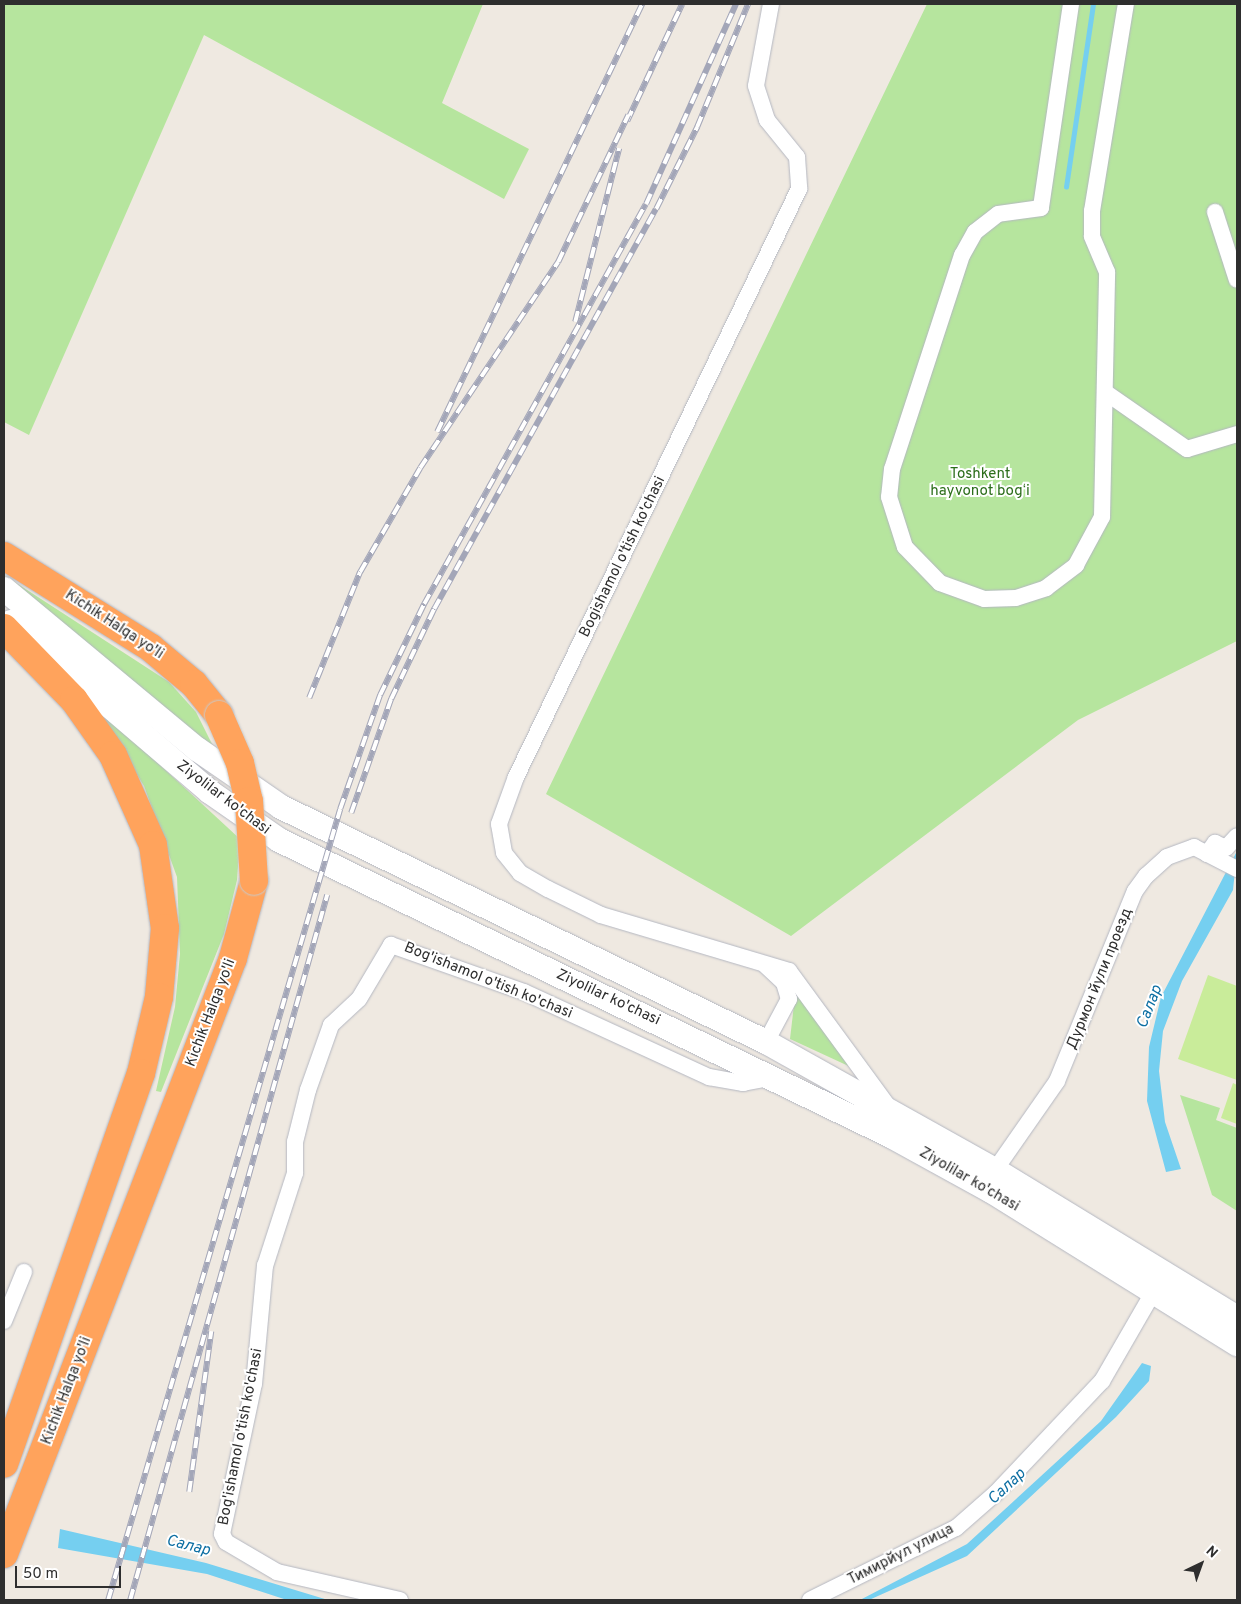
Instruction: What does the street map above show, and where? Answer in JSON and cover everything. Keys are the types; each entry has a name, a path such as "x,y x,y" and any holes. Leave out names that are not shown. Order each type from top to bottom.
{"highway":[{"name":"Kichik Halqa yo'li","path":"4,556 151,648 194,684 219,715 240,763 249,801 254,881 233,958 4,1554"},
{"path":"4,628 74,700 116,761 153,845 165,928 159,997 141,1073 4,1461"}],"main road":[{"name":"Ziyolilar ko'chasi","path":"4,589 196,749 260,794 582,954 766,1042 995,1170 1093,1241 1154,1291 1237,1344"},
{"name":"Ziyolilar ko'chasi","path":"4,617 210,792 257,826 570,980 775,1077 1093,1241 1237,1318"},
{"path":"570,980 582,954"},
{"path":"4,1461 36,1474"}],"street":[{"name":"Bogishamol o'tish ko'chasi","path":"771,4 756,86 767,120 797,157 798,189 516,777 499,824 504,853 520,873 548,889 601,915 761,961 789,971 800,981 892,1113"},
{"path":"1071,4 1041,208 998,214 975,232 962,255 892,469 890,497 894,524 921,568 960,593 1000,598 1046,588 1076,565 1102,517 1107,272 1092,236 1092,211 1126,4"},
{"path":"1215,212 1237,280"},
{"path":"1105,392 1187,449 1237,434"},
{"path":"1214,857 1215,843 1226,848 1237,836"},
{"name":"Дурмон йули проезд","path":"995,1170 1021,1128 1044,1105 1076,1042 1135,891 1152,869 1176,852 1194,847 1237,869"},
{"name":"Bog'ishamol o'tish ko'chasi","path":"400,1600 277,1572 226,1542 222,1534 254,1384 265,1266 295,1173 295,1142 308,1090 332,1025 359,1000 391,944 524,992 709,1077 743,1083 775,1077"},
{"name":"Bogishamol o'tish ko'chasi","path":"761,961 784,983 789,999 766,1042"},
{"path":"4,1321 24,1272"},
{"name":"Тимирйул улица","path":"810,1600 956,1528 989,1499 1102,1381 1154,1291"}],"green space":[{"path":"4,4 483,4 442,103 529,149 504,199 204,35 29,435 4,422"},
{"name":"Toshkent hayvonot bogʻi","path":"927,4 1237,4 1237,641 1078,720 791,936 546,794"},
{"path":"4,575 169,682 196,712 215,750"},
{"path":"94,704 240,839 237,880 224,934 161,1092 156,1091 175,1007 180,954 177,877 144,786"},
{"path":"1208,975 1237,986 1237,1080 1178,1059"},
{"path":"787,977 855,1069 790,1039 795,996"},
{"path":"1233,1083 1237,1085 1237,1124 1221,1118"},
{"path":"1180,1095 1220,1108 1216,1120 1237,1128 1237,1211 1212,1195"}],"water":[{"name":"Салар","path":"1237,851 1233,890 1182,981 1163,1031 1159,1071 1165,1122 1181,1169 1166,1172 1147,1101 1149,1047 1161,997"},
{"name":"Салар","path":"1142,1363 1151,1366 1149,1381 1116,1417 967,1556 869,1600 860,1600 967,1544 1101,1421"},
{"name":"Салар","path":"60,1529 206,1563 328,1600 287,1600 207,1574 58,1548"}],"waterway":[{"path":"1066,187 1093,4"}],"railway":[{"path":"437,432 642,4"},
{"path":"627,121 682,4"},
{"path":"108,1600 340,809 380,695 424,604 646,204 736,4"},
{"path":"351,813 391,699 434,609 656,209 697,127 748,4"},
{"path":"309,698 360,572 420,468 558,262 628,115"},
{"path":"575,322 619,148"},
{"path":"130,1600 327,895"},
{"path":"189,1492 211,1331"}]}
